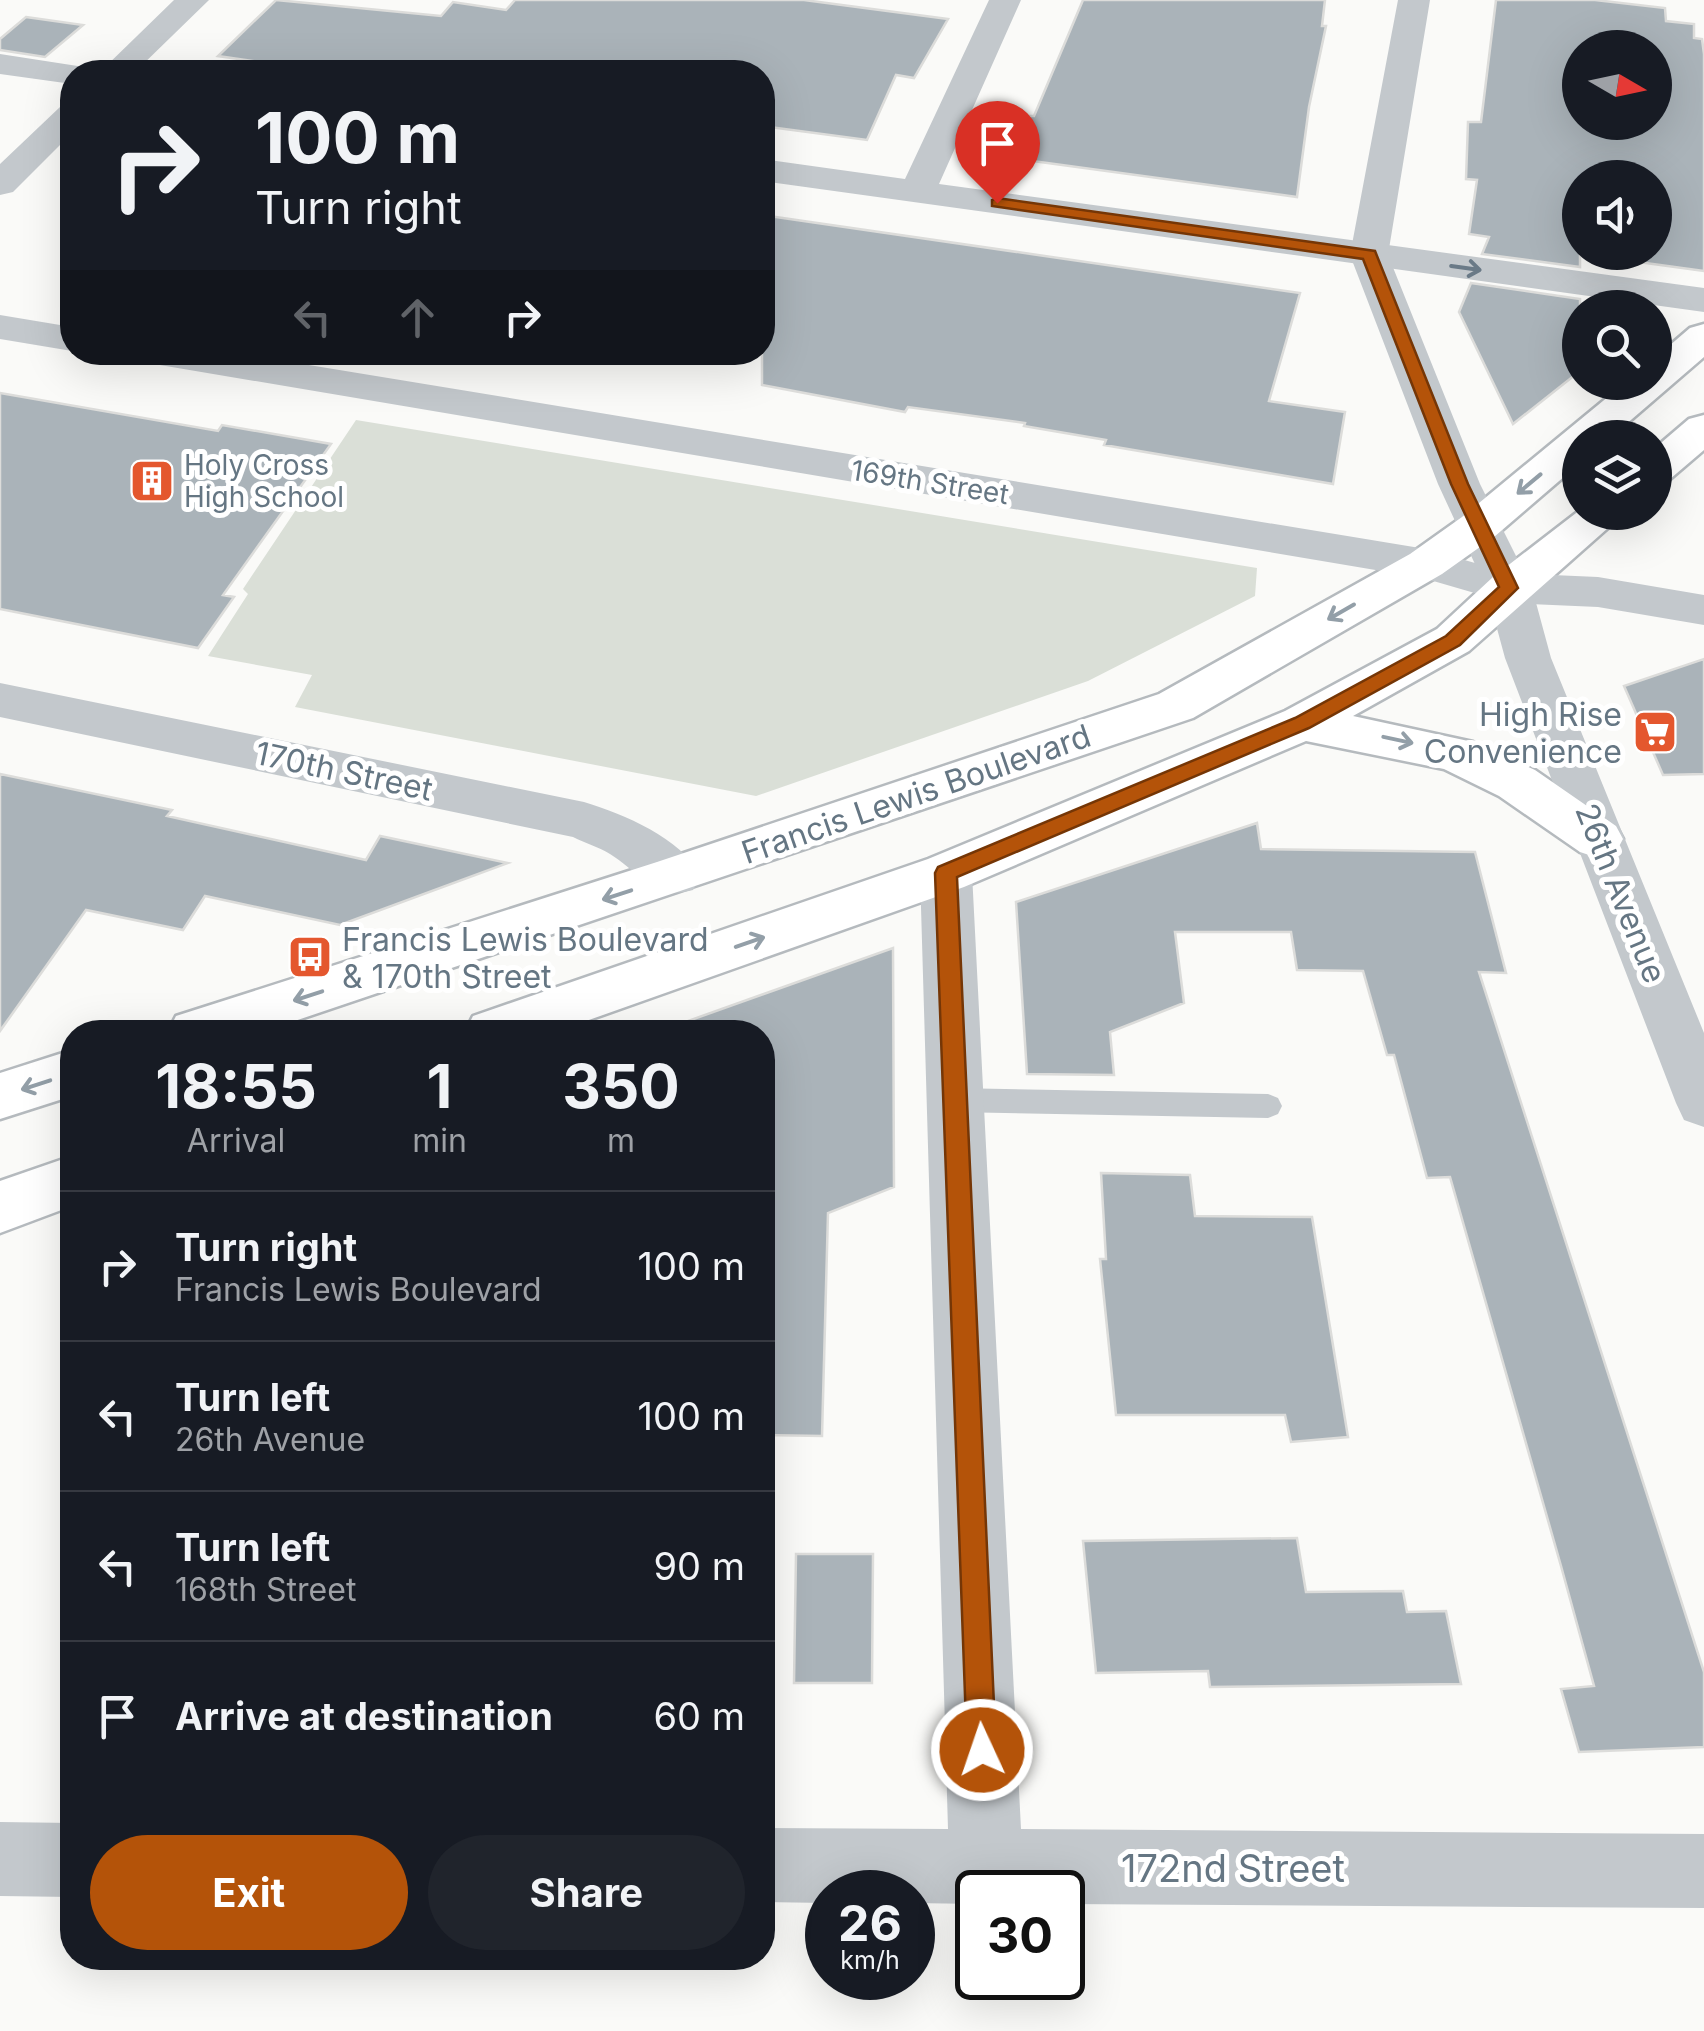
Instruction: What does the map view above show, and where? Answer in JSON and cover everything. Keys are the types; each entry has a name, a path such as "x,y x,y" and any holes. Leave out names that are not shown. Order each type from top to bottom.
{"main road":[{"name":"Francis Lewis Boulevard","path":"1672,364 1704,336"},
{"name":"Francis Lewis Boulevard","path":"1605,420 1630,400"},
{"path":"1672,455 1704,428"},
{"name":"Francis Lewis Boulevard","path":"233,1020 675,876 1176,706 1426,564 1478,527 1562,456"},
{"path":"528,1020 946,873 1302,723 1453,640 1509,588 1582,530"},
{"path":"1302,723 1456,754 1517,783 1598,839"},
{"path":"0,1096 60,1077"},
{"path":"1,1216 60,1187"}],"street":[{"path":"129,60 192,0"},
{"path":"916,192 1005,0"},
{"path":"1370,255 1414,0"},
{"path":"0,64 60,72"},
{"path":"0,184 60,126"},
{"path":"775,172 1704,300"},
{"name":"26th Avenue","path":"1370,255 1478,527 1509,588 1528,658 1704,1103"},
{"path":"0,327 60,337"},
{"name":"169th Street","path":"232,365 1426,564 1509,588 1598,592 1704,610"},
{"name":"170th Street","path":"0,700 584,821 627,840 675,876"},
{"path":"946,873 986,1866"},
{"path":"0,1859 60,1860"},
{"name":"172nd Street","path":"775,1864 1704,1871"}],"lane":[{"path":"953,1100 1268,1106"}],"shaded area":[{"path":"356,420 1257,568 1255,596 1088,681 756,796 295,707 312,675 208,656 248,594 243,589"}],"building":[{"path":"276,0 441,16 453,2 506,10 515,0 804,0 948,19 914,78 896,75 867,140 775,128 775,60 246,60 218,56"},
{"path":"1083,0 1325,0 1322,26 1326,26 1309,107 1297,197 1011,158 1029,116 1034,116"},
{"path":"1496,0 1595,0 1665,8 1666,21 1694,24 1694,38 1702,39 1704,54 1704,271 1672,267 1672,160 1562,160 1562,265 1482,254 1489,237 1469,234 1477,180 1466,179 1468,122 1481,122"},
{"path":"26,17 83,25 45,57 0,50 0,39"},
{"path":"775,217 1300,293 1269,401 1345,412 1333,484 1104,445 1106,440 1024,426 1025,423 908,407 905,412 762,385 762,365 775,365"},
{"path":"1471,283 1562,296 1562,385 1513,424 1459,312"},
{"name":"Holy Cross High School","path":"0,393 218,431 222,425 331,444 223,595 234,597 198,648 0,609"},
{"path":"1704,659 1704,774 1663,775 1624,686"},
{"path":"0,774 172,810 167,816 366,860 380,836 508,863 340,925 205,896 183,930 86,910 0,1031"},
{"path":"1257,823 1261,849 1475,852 1506,973 1479,972 1704,1672 1704,1747 1579,1752 1561,1689 1594,1686 1561,1566 1450,1177 1427,1178 1394,1055 1387,1055 1363,971 1297,970 1291,932 1175,932 1184,1003 1110,1032 1114,1075 1027,1074 1016,902"},
{"path":"893,948 894,1187 828,1213 822,1436 775,1435 775,1020 691,1020"},
{"path":"1101,1173 1190,1175 1195,1216 1312,1217 1348,1437 1291,1442 1285,1415 1116,1415 1100,1259 1106,1259"},
{"path":"1297,1538 1306,1592 1403,1591 1407,1612 1446,1611 1461,1684 1210,1687 1208,1671 1096,1673 1083,1541"},
{"path":"796,1554 873,1554 872,1683 794,1683"}],"place":[{"name":"Holy Cross High School","path":"152,481"},
{"name":"High Rise Convenience","path":"1655,732"},
{"name":"Francis Lewis Boulevard & 170th Street","path":"310,957"}],"route":[{"path":"982,1750 946,873 1302,723 1453,640 1509,588 1460,484 1370,255 997,203"}]}
